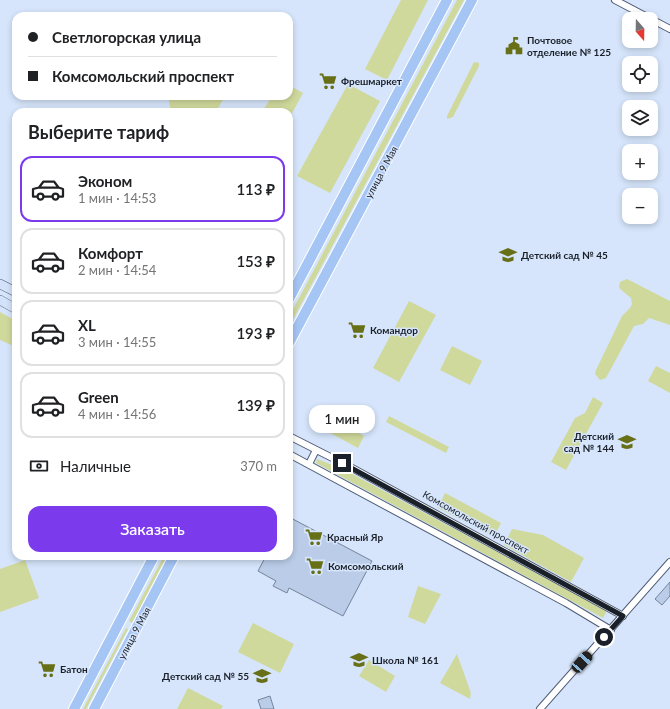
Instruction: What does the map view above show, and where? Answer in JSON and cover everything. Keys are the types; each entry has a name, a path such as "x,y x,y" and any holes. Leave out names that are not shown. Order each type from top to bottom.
{"main road":[{"path":"293,291 446,0"},
{"name":"улица 9 Мая","path":"293,336 472,0"},
{"path":"0,284 12,290"},
{"path":"0,300 12,306"},
{"name":"улица 9 Мая","path":"74,709 152,560"},
{"name":"улица 9 Мая","path":"94,709 172,560"}],"street":[{"path":"615,0 670,29"},
{"name":"Комсомольский проспект","path":"293,438 354,469 623,616"},
{"path":"309,464 316,450"},
{"path":"293,456 566,603 611,630"},
{"path":"540,709 670,562"}],"green space":[{"path":"401,0 428,0 387,80 365,69"},
{"path":"457,0 464,0 293,320 293,309"},
{"path":"474,62 479,63 479,66 453,117 447,119 447,116"},
{"path":"348,84 380,101 330,193 297,176"},
{"path":"293,87 303,93 293,112 293,108 264,108 270,100 293,100"},
{"path":"223,100 218,108 170,108 169,101"},
{"path":"627,279 670,301 670,325 649,318 643,324 634,326 606,378 600,380 595,374 596,370 622,316 632,304 631,298 619,288 620,282"},
{"path":"409,301 436,315 399,382 373,368"},
{"path":"0,312 12,319 12,345 0,340"},
{"path":"452,346 482,361 470,385 440,370"},
{"path":"656,366 670,373 670,393 648,381"},
{"path":"593,397 603,403 566,470 551,462 575,418 585,413"},
{"path":"329,416 364,436 358,448 323,429"},
{"path":"389,416 449,447 446,453 386,422"},
{"path":"317,459 343,469 607,611 603,618 316,463"},
{"path":"445,493 501,523 494,537 438,508"},
{"path":"512,529 543,535 584,558 571,582 504,545"},
{"path":"25,560 39,598 0,612 0,569"},
{"path":"162,560 165,560 132,623 129,621"},
{"path":"418,586 441,594 425,624 408,617"},
{"path":"253,623 294,644 280,673 238,652"},
{"path":"126,628 128,629 86,709 83,709"},
{"path":"457,654 471,693 470,699 440,683"},
{"path":"369,660 395,676 386,692 359,676"},
{"path":"188,688 223,706 221,709 177,709"}],"building":[{"name":"Комсомольский","path":"293,519 372,561 343,616 289,588 287,593 273,586 276,581 258,571 264,560 293,560"},
{"path":"670,582 670,596 662,605 655,599"},
{"path":"270,696 274,709 261,709 258,700"}],"place":[{"name":"Почтовое отделение № 125","path":"514,46"},
{"name":"Фрешмаркет","path":"328,81"},
{"name":"Детский сад № 45","path":"508,255"},
{"name":"Командор","path":"357,330"},
{"name":"Детский сад № 144","path":"627,442"},
{"name":"Красный Яр","path":"314,537"},
{"name":"Комсомольский","path":"315,566"},
{"name":"Школа № 161","path":"359,660"},
{"name":"Батон","path":"47,669"},
{"name":"Детский сад № 55","path":"262,676"}],"route":[{"path":"342,463 600,602 623,616 604,637"}]}
